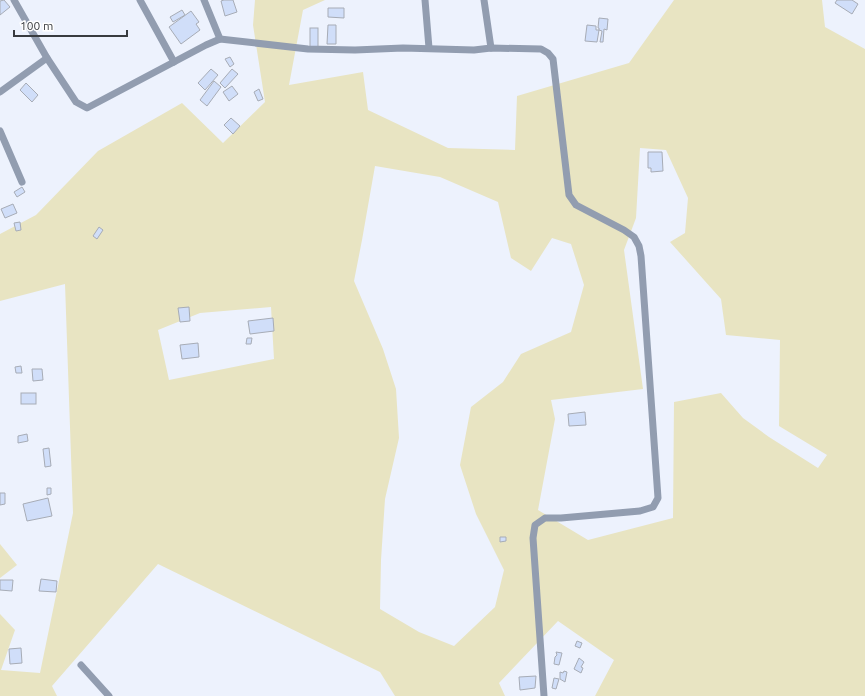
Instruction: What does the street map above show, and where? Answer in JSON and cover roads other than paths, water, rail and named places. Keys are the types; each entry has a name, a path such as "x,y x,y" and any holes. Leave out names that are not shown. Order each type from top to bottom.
{"street":[{"path":"140,0 174,62"},
{"path":"204,0 220,39"},
{"path":"424,0 429,48"},
{"path":"484,0 491,48"},
{"path":"17,1 47,58 76,102 87,108 220,39 308,49 541,49 553,58 569,195 576,205 624,230 634,237 639,246 641,256 658,498 653,507 640,511 545,518 535,525 533,538 544,696"},
{"path":"0,92 47,58"},
{"path":"0,131 22,182"},
{"path":"82,665 109,696"}]}
